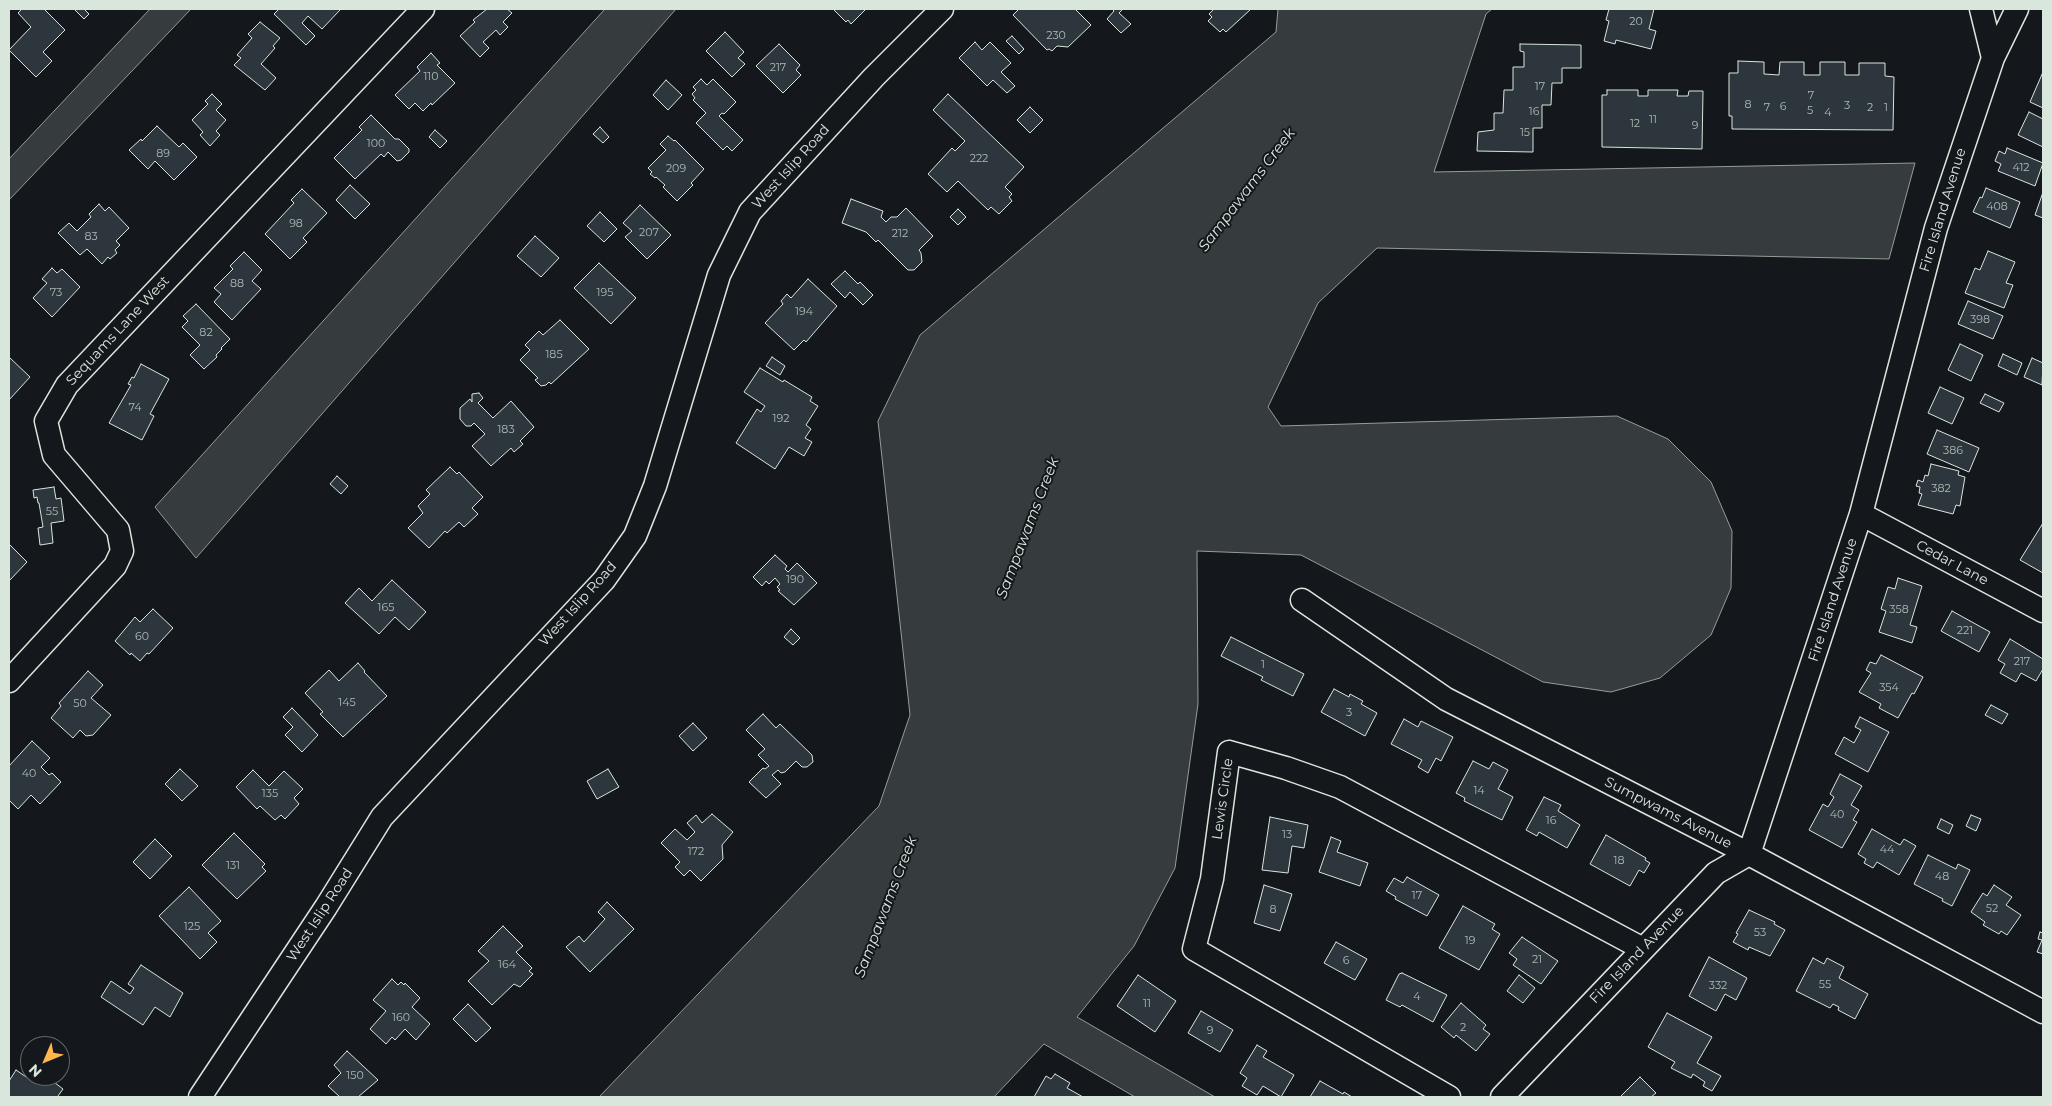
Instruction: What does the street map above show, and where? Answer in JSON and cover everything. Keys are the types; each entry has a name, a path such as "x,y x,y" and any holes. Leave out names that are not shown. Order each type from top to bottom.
{"street":[{"name":"Sequams Lane West","path":"9,681 115,566 122,551 118,530 54,455 46,422 67,385 423,9"},
{"name":"West Islip Road","path":"200,1097 326,907 382,817 604,580 635,536 655,486 719,276 750,212 874,77 942,9"},
{"name":"Fire Island Avenue","path":"1502,1097 1716,873 1749,854 1861,514 1936,228 1992,58 1982,9"},
{"path":"1992,58 2017,9"},
{"name":"Cedar Lane","path":"1861,514 2043,611"},
{"name":"Sumpwams Avenue","path":"1302,600 1446,699 1749,854 2043,1012"},
{"name":"Lewis Circle","path":"1449,1097 1194,949 1212,879 1229,752 1286,768 1340,787 1643,949"}],"water":[{"path":"150,9 191,9 9,200 9,159"},
{"path":"605,9 676,9 196,558 155,507"},
{"name":"Sampawams Creek","path":"1278,9 1492,9 1486,14 1434,172 1915,163 1889,259 1377,248 1318,303 1268,407 1281,426 1617,416 1668,439 1711,482 1732,531 1731,588 1711,635 1660,678 1611,692 1543,682 1301,555 1197,551 1198,704 1175,868 1134,946 1077,1017 1215,1097 1135,1097 1044,1044 994,1097 599,1097 879,806 910,715 878,421 920,335 1276,32"}],"building":[{"path":"22,9 44,9 65,30 43,52 52,61 36,77 9,50 31,27 18,13"},
{"path":"74,9 84,9 89,14 84,19"},
{"path":"279,9 340,10 322,29 308,16 302,23 315,36 306,45 274,14"},
{"path":"487,9 507,9 512,13 503,22 508,27 500,35 496,30 483,42 489,48 480,57 460,36 475,22 473,20"},
{"path":"833,9 866,9 851,24 848,20 846,22"},
{"path":"1019,9 1075,9 1091,25 1068,47 1057,46 1052,51 1047,50 1013,15"},
{"path":"1112,9 1123,9 1119,13 1131,24 1121,33 1107,19 1114,11"},
{"path":"1214,9 1251,9 1226,32 1223,29 1220,32 1208,21 1212,17 1209,14"},
{"path":"1609,9 1654,9 1649,29 1656,31 1651,49 1616,40 1615,44 1604,41 1609,21 1606,20"},
{"path":"260,22 280,38 273,46 275,48 261,64 276,78 265,90 234,65 241,58 237,55 252,38 248,34"},
{"path":"725,32 744,52 738,58 745,64 732,77 706,51"},
{"path":"1012,36 1024,49 1019,54 1006,41"},
{"path":"975,42 982,50 990,42 1011,63 1001,72 1015,86 1007,93 993,80 987,86 959,58"},
{"path":"779,44 800,65 796,70 801,75 783,93 756,66"},
{"path":"1520,44 1581,45 1581,68 1562,68 1562,83 1552,83 1551,105 1542,105 1542,128 1533,128 1533,152 1477,151 1478,132 1494,130 1494,113 1503,113 1504,90 1513,90 1513,67 1524,67 1524,52 1520,51"},
{"path":"431,53 440,63 437,65 455,83 423,111 415,103 409,109 395,95 420,71 417,67"},
{"path":"1738,61 1764,62 1764,74 1779,75 1780,62 1804,62 1804,75 1820,75 1820,62 1845,62 1845,75 1859,75 1859,63 1885,63 1885,76 1894,77 1893,130 1732,129 1732,116 1729,116 1729,73 1738,73"},
{"path":"2043,72 2043,108 2030,102"},
{"path":"701,79 707,85 713,79 736,102 724,114 722,113 719,116 743,140 732,151 727,146 723,150 696,123 706,113 693,100 695,98 692,94 696,90 693,87"},
{"path":"666,80 682,95 668,110 653,95"},
{"path":"1607,90 1638,90 1638,96 1648,96 1648,90 1678,90 1677,96 1688,96 1689,91 1703,91 1702,149 1602,147 1602,95 1607,95"},
{"path":"212,94 222,104 216,110 226,120 216,131 220,135 210,146 200,135 203,132 192,120 208,104 205,101"},
{"path":"948,94 1024,167 1005,187 1012,194 1009,197 1012,201 999,214 991,207 988,210 958,181 947,192 928,174 952,148 955,151 965,141 933,110"},
{"path":"1030,107 1043,120 1030,133 1017,120"},
{"path":"2029,112 2043,119 2043,147 2018,135"},
{"path":"371,115 395,139 399,139 409,149 409,152 401,160 397,161 388,152 384,157 381,154 355,179 334,158 362,130 359,127"},
{"path":"157,126 179,147 183,143 197,157 174,180 155,161 148,169 129,150 141,139 142,141"},
{"path":"600,127 609,137 603,143 593,134"},
{"path":"435,130 447,141 440,148 429,137"},
{"path":"668,136 675,140 704,169 691,183 693,185 677,201 663,187 665,185 650,174 652,172 648,168 666,150 660,144"},
{"path":"2007,148 2043,163 2035,186 1998,171 2001,164 1995,161 1999,151 2005,154"},
{"path":"350,185 370,204 355,219 336,200"},
{"path":"1986,188 2020,202 2010,228 1973,212"},
{"path":"302,189 327,213 303,238 307,242 290,259 265,234 294,203 291,200"},
{"path":"2043,196 2043,218 2035,215"},
{"path":"851,199 883,211 881,217 886,222 891,217 897,217 906,208 933,236 919,250 922,262 914,270 908,270 878,240 876,242 866,232 842,223"},
{"path":"99,204 105,211 109,207 129,228 116,241 120,245 115,250 117,253 110,259 108,257 102,264 87,249 80,255 58,233 69,223 77,231 91,217 89,214"},
{"path":"640,205 671,235 647,259 625,237 632,231 623,223"},
{"path":"958,209 966,217 958,225 950,217"},
{"path":"600,212 617,229 604,242 587,226"},
{"path":"535,236 559,258 541,277 517,256"},
{"path":"1988,251 2015,262 2006,283 2013,285 2004,308 1965,293 1975,268 1980,270"},
{"path":"244,252 262,270 252,281 261,289 232,320 214,302 221,294 214,288 233,269 230,266"},
{"path":"599,263 636,298 611,324 574,288"},
{"path":"52,268 57,273 62,269 80,287 52,317 33,298 47,283 42,279"},
{"path":"845,271 873,295 863,305 850,292 845,298 831,284"},
{"path":"808,279 837,306 806,342 804,340 794,350 765,323 783,304 781,301 787,294 791,298"},
{"path":"1968,301 2003,316 1993,339 1958,324"},
{"path":"196,304 230,339 221,348 216,355 217,357 204,369 190,355 200,345 182,327 188,321 183,316"},
{"path":"560,320 589,349 551,384 549,382 541,386 535,380 538,378 520,360 530,350 525,345 539,331 543,335"},
{"path":"1960,344 1983,355 1971,381 1948,370"},
{"path":"2003,354 2022,363 2017,375 1998,366"},
{"path":"9,357 30,377 9,400"},
{"path":"772,357 785,366 780,375 766,366"},
{"path":"2032,358 2043,363 2042,385 2024,377"},
{"path":"141,364 169,379 150,414 154,416 142,440 109,423 131,385 128,384 132,377 134,378"},
{"path":"760,368 812,397 810,401 818,406 806,425 811,429 805,438 812,442 804,456 789,447 775,469 736,443 757,409 761,412 765,406 744,392"},
{"path":"1940,387 1964,398 1952,424 1928,413"},
{"path":"479,393 483,398 478,403 493,418 511,401 534,427 520,441 523,444 514,452 511,448 491,466 472,446 485,434 474,423 471,426 466,426 460,419 460,408 470,399 472,402 472,394"},
{"path":"1985,394 2004,403 1999,412 1980,403"},
{"path":"1937,430 1979,448 1969,472 1927,454"},
{"path":"1931,464 1959,471 1958,475 1965,477 1960,506 1956,505 1953,514 1918,505 1922,494 1919,493 1920,487 1916,486 1918,480 1923,482 1925,475 1928,476"},
{"path":"450,467 457,474 459,472 483,497 472,508 478,514 464,527 459,522 447,533 445,531 429,548 408,528 423,513 418,506 430,494 426,490"},
{"path":"337,476 348,486 341,494 330,484"},
{"path":"54,487 56,499 61,498 64,521 51,523 53,543 40,545 38,528 43,527 39,503 37,497 34,498 33,490"},
{"path":"2043,523 2043,573 2020,560"},
{"path":"9,544 27,562 9,581"},
{"path":"775,555 787,566 785,569 788,572 797,563 817,583 794,605 778,591 780,590 777,587 780,584 775,578 769,584 766,581 762,586 753,577"},
{"path":"1898,578 1922,586 1910,625 1917,627 1912,643 1879,632 1886,611 1881,609 1888,587 1895,589"},
{"path":"392,580 426,612 409,630 395,617 379,634 345,603 359,588 372,601"},
{"path":"153,609 173,628 140,661 131,653 130,655 115,641 135,617 140,622"},
{"path":"1952,611 1990,632 1979,652 1941,631"},
{"path":"791,629 800,638 793,645 784,637"},
{"path":"1231,637 1304,674 1293,696 1261,680 1263,677 1221,656"},
{"path":"2010,639 2043,659 2043,669 2036,681 2021,673 2016,682 2000,673 2005,664 1998,660"},
{"path":"1881,655 1923,677 1898,718 1879,708 1881,704 1859,692 1871,673 1866,670 1870,662 1876,664"},
{"path":"358,663 387,696 343,737 320,714 323,712 305,693 329,670 339,681"},
{"path":"88,671 103,685 91,698 111,715 93,735 86,736 80,730 73,738 51,718 61,706 59,703"},
{"path":"1334,689 1349,697 1350,694 1363,701 1361,704 1377,713 1365,736 1321,712"},
{"path":"1991,705 2008,714 2002,724 1985,715"},
{"path":"292,708 318,735 302,752 285,735 293,727 283,717"},
{"path":"763,714 776,728 780,724 812,755 813,762 807,767 802,767 796,761 785,772 781,773 778,770 772,775 781,784 766,798 749,782 763,768 765,769 769,766 758,755 765,749 746,730"},
{"path":"1860,717 1889,732 1868,772 1835,754 1844,737 1854,743 1861,730 1855,727"},
{"path":"1404,719 1418,727 1421,721 1453,737 1441,761 1436,758 1428,773 1418,767 1422,760 1391,744"},
{"path":"693,723 707,738 693,751 679,736"},
{"path":"32,741 50,758 41,767 49,775 52,773 61,782 40,804 31,795 18,809 9,800 9,766"},
{"path":"1473,761 1489,769 1493,762 1508,770 1498,789 1513,797 1502,820 1464,801 1465,798 1456,793"},
{"path":"180,769 198,786 182,801 165,784"},
{"path":"608,769 619,787 597,799 587,781"},
{"path":"253,770 269,786 284,771 303,789 294,798 299,804 285,819 281,815 275,820 260,806 257,809 236,787"},
{"path":"1840,774 1862,786 1851,805 1859,810 1853,820 1857,822 1842,848 1809,830 1823,804 1828,807 1834,797 1830,794"},
{"path":"1544,797 1561,805 1558,811 1580,825 1567,848 1539,832 1537,836 1526,830"},
{"path":"712,814 733,832 722,845 723,859 701,881 690,870 684,876 675,867 680,862 661,843 675,829 687,840 695,832 687,823 696,815 702,823"},
{"path":"1971,815 1981,819 1976,831 1966,826"},
{"path":"1270,817 1308,825 1304,848 1292,846 1288,873 1262,870"},
{"path":"1941,819 1953,825 1949,834 1937,828"},
{"path":"1872,829 1900,845 1904,839 1916,846 1899,875 1877,862 1873,868 1864,863 1866,859 1858,854"},
{"path":"234,833 265,864 262,867 266,871 237,899 202,865"},
{"path":"1606,835 1646,858 1645,860 1650,863 1644,873 1639,870 1630,886 1590,864"},
{"path":"1331,837 1341,841 1337,852 1368,863 1360,886 1319,872"},
{"path":"155,839 172,856 150,879 133,862"},
{"path":"1928,855 1956,869 1958,864 1970,870 1952,906 1942,901 1943,899 1914,884"},
{"path":"1407,877 1439,895 1427,916 1395,899 1396,897 1386,891 1394,878 1403,883"},
{"path":"1264,885 1292,894 1280,931 1254,923"},
{"path":"1994,885 2012,897 2006,905 2021,915 2007,935 2001,931 1999,934 1983,925 1985,922 1971,912 1983,893 1987,896"},
{"path":"189,887 221,921 208,933 217,942 200,959 159,916"},
{"path":"607,902 634,929 590,972 566,947 579,936 584,942 605,919 598,912"},
{"path":"1463,906 1495,924 1492,929 1500,934 1479,970 1439,948"},
{"path":"1749,910 1775,922 1774,924 1785,930 1770,956 1749,947 1748,950 1733,942"},
{"path":"503,926 523,946 516,952 532,968 529,971 533,974 520,987 514,984 492,1005 468,981 489,961 478,951"},
{"path":"2040,932 2043,933 2043,954 2037,952 2042,940 2038,939"},
{"path":"1522,937 1558,961 1541,984 1513,965 1517,959 1509,953"},
{"path":"1336,942 1367,959 1355,980 1324,963"},
{"path":"1709,957 1747,978 1736,1000 1725,994 1716,1011 1689,996"},
{"path":"1813,958 1824,964 1827,958 1844,967 1839,978 1868,994 1855,1019 1838,1010 1839,1007 1833,1004 1830,1008 1796,991"},
{"path":"141,965 183,993 170,1017 155,1007 143,1025 101,997 111,981 130,994 134,988 128,984"},
{"path":"1402,973 1447,995 1433,1022 1402,1005 1400,1007 1386,1000 1399,974"},
{"path":"1138,975 1176,1001 1155,1032 1117,1006"},
{"path":"1519,975 1535,988 1523,1003 1507,991"},
{"path":"392,979 398,985 401,982 404,985 405,983 420,998 412,1007 430,1024 416,1040 405,1029 395,1040 392,1037 386,1044 370,1029 386,1011 373,1000"},
{"path":"1461,1003 1486,1025 1483,1029 1490,1034 1476,1051 1456,1035 1454,1038 1441,1027"},
{"path":"468,1004 491,1028 476,1042 453,1019"},
{"path":"1201,1011 1233,1030 1220,1052 1188,1033"},
{"path":"1667,1013 1712,1037 1697,1063 1721,1076 1712,1091 1703,1086 1705,1082 1693,1074 1691,1078 1671,1068 1675,1062 1648,1047"},
{"path":"1257,1045 1267,1051 1263,1057 1294,1075 1281,1097 1263,1086 1257,1095 1242,1086 1247,1078 1240,1073"},
{"path":"347,1051 378,1080 358,1097 340,1097 328,1086 341,1073 334,1065"},
{"path":"16,1070 20,1073 20,1086 59,1086 63,1089 59,1097 9,1097 9,1081"},
{"path":"1055,1074 1070,1083 1067,1088 1083,1097 1034,1097 1046,1076 1051,1079"},
{"path":"1640,1077 1656,1093 1651,1097 1620,1097"},
{"path":"1320,1081 1343,1094 1344,1092 1352,1097 1310,1097"}]}
